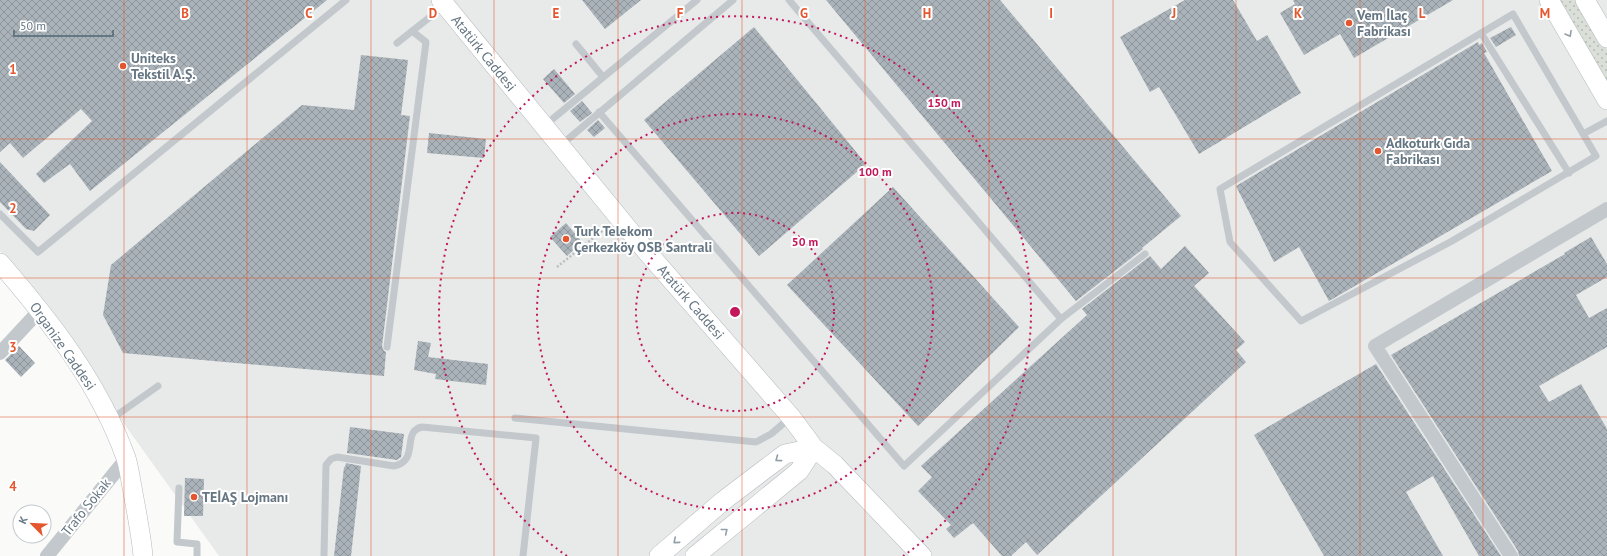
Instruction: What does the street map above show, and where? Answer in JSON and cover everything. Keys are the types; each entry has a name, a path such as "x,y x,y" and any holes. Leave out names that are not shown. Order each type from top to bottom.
{"street":[{"path":"1549,0 1607,100"},
{"path":"1585,0 1607,38"},
{"name":"Atatürk Caddesi","path":"446,2 560,147 647,252 791,417 814,448 835,465 922,556"},
{"path":"1511,556 1375,346 1607,209"},
{"name":"Organize Caddesi","path":"0,263 40,310 82,368 110,420 126,459 135,504"},
{"path":"0,353 40,310"},
{"path":"659,556 723,501 785,454 814,448"},
{"path":"695,556 799,471 814,448"},
{"name":"Trafo Sokak","path":"47,556 126,459"},
{"path":"132,556 135,504"},
{"path":"135,504 143,556"}],"lane":[{"path":"0,214 38,252 346,0"},
{"path":"543,126 697,0"},
{"path":"560,147 599,112 732,0"},
{"path":"789,0 1061,319"},
{"path":"397,43 446,2"},
{"path":"1512,14 1583,134 1596,156 1452,241 1301,321 1230,242 1220,189 1512,14"},
{"path":"387,347 426,42 412,31"},
{"path":"1481,33 1569,173"},
{"path":"576,44 603,77"},
{"path":"599,112 904,466 1061,319 1145,254"},
{"path":"1583,134 1607,121"},
{"path":"110,420 158,386"},
{"path":"515,418 756,442 772,434 791,417"},
{"path":"324,556 326,465 331,459 337,457 394,466 401,465 406,460 409,453 413,432 417,428 422,427 536,438 523,556"},
{"path":"179,488 177,542 197,544 197,556"}],"path":[{"path":"557,267 608,226"}],"shaded area":[{"path":"0,0 1607,0 1607,556 219,556 0,251"},
{"path":"1559,0 1577,0 1607,50 1607,83"}],"building":[{"name":"Uniteks Tekstil A.Ş.","path":"0,0 327,0 90,191 70,164 44,183 36,174 92,121 81,109 23,158 10,143 0,152"},
{"path":"582,0 641,0 605,29"},
{"path":"826,0 1000,0 1181,216 1142,248 1143,249 1076,301"},
{"path":"1185,0 1233,0 1257,41 1267,35 1301,93 1199,154 1159,87 1150,92 1120,37"},
{"name":"Vem İlaç Fabrikası","path":"1293,0 1453,0 1354,58 1340,34 1304,55 1280,13 1295,4"},
{"path":"754,27 866,164 759,256 644,120"},
{"path":"1511,27 1516,35 1496,47 1490,38"},
{"name":"Adkoturk Gıda Fabrikası","path":"1478,42 1479,45 1482,43 1487,52 1484,53 1552,171 1329,301 1299,247 1274,262 1236,186"},
{"path":"361,55 408,60 401,115 410,116 382,346 386,352 384,376 123,353 103,315 111,265 302,105 354,110"},
{"path":"554,69 575,94 564,103 543,79"},
{"path":"582,101 592,113 580,122 570,111"},
{"path":"598,120 605,128 594,137 587,130"},
{"path":"429,133 486,139 484,158 427,153"},
{"path":"0,162 50,215 34,231 26,229 0,202"},
{"path":"893,187 1019,327 918,426 787,285"},
{"name":"Turk Telekom Çerkezköy OSB Santrali","path":"566,223 582,242 567,256 550,237"},
{"path":"1591,237 1607,264 1607,277 1576,295 1589,318 1607,308 1607,347 1539,386 1549,402 1581,384 1607,429 1607,556 1519,556 1518,551 1391,355 1565,254 1564,253"},
{"path":"1185,246 1209,273 1194,286 1245,342 1236,350 1246,362 1037,555 1026,542 1011,556 1002,556 973,523 954,538 946,529 951,525 918,491 932,477 921,466 1087,315 1082,309 1150,256 1161,269"},
{"path":"418,341 431,343 428,357 488,364 486,385 435,379 436,374 414,370"},
{"path":"19,346 35,363 21,377 5,360"},
{"path":"1376,364 1501,556 1479,556 1433,476 1406,492 1443,556 1324,556 1254,435"},
{"path":"350,427 404,434 401,457 397,460 347,453"},
{"path":"346,463 361,466 351,556 334,556 344,467"},
{"name":"TEİAŞ Lojmanı","path":"185,478 204,479 203,516 184,516"}],"place":[{"name":"Vem İlaç Fabrikası","path":"1349,23"},
{"name":"Uniteks Tekstil A.Ş.","path":"123,66"},
{"name":"Adkoturk Gıda Fabrikası","path":"1378,151"},
{"name":"Turk Telekom Çerkezköy OSB Santrali","path":"566,239"},
{"name":"TEİAŞ Lojmanı","path":"194,497"}]}
